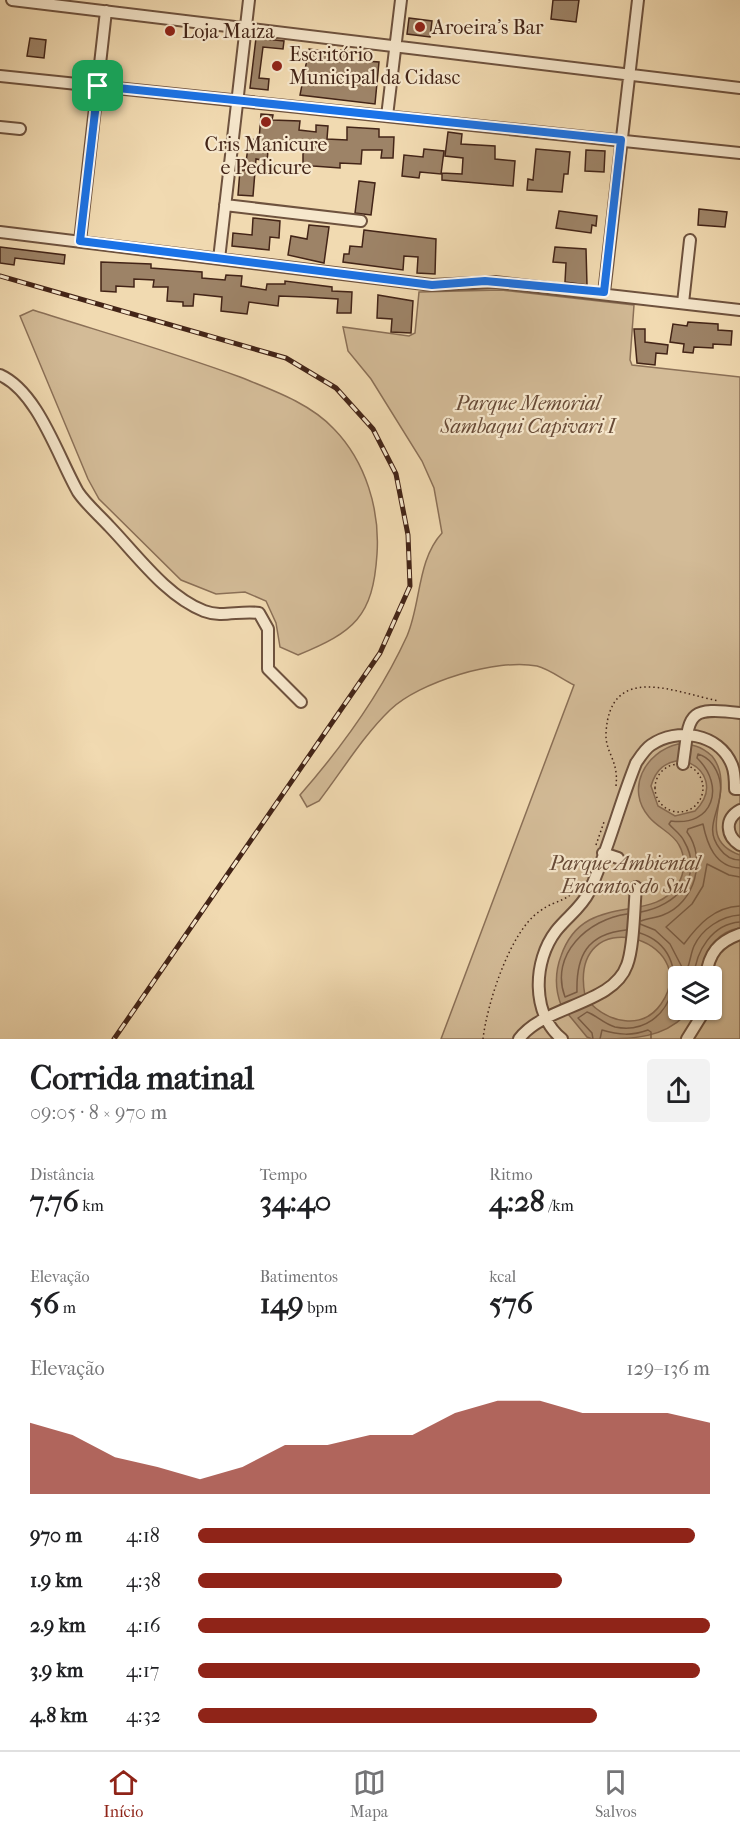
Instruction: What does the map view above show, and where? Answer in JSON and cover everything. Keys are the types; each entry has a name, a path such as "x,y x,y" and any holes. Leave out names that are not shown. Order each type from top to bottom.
{"street":[{"path":"12,0 740,88"},
{"path":"219,259 249,0"},
{"path":"387,116 401,0"},
{"path":"604,292 638,0"},
{"path":"80,241 106,11"},
{"path":"0,76 740,153"},
{"path":"0,127 20,129"},
{"path":"225,205 361,220"},
{"path":"0,231 432,285 485,281 604,292 740,310"},
{"path":"683,303 690,240"},
{"path":"0,375 9,379 27,398 80,494 168,588 204,611 222,615 243,611 259,613 268,629 268,669 301,702"},
{"path":"683,764 693,716 702,711 740,713"},
{"path":"562,1039 555,1033 539,1001 538,984 546,950 555,932 588,893 599,850 636,763 649,746 676,734 712,743 725,754 732,766 735,789 740,789"},
{"path":"740,810 730,819 728,826 733,840 740,845"},
{"path":"599,850 618,858"},
{"path":"519,1039 546,1018 612,986 627,965 636,887"},
{"path":"707,966 715,948 726,939 740,934"},
{"path":"687,1039 701,1020"}],"path":[{"path":"616,786 618,772 607,746 606,733 611,710 621,694 644,686 676,689 723,701"},
{"path":"683,764 699,774 703,793 693,809 674,813 658,802 654,784 665,768 683,764"},
{"path":"599,850 606,817"},
{"path":"483,1039 485,1021 504,966 524,925 540,910 571,897 584,879"}],"green space":[{"path":"501,290 634,305 630,360 632,365 740,377 740,1039 441,1039 574,685 551,672 537,666 520,664 501,666 459,674 420,690 403,700 380,720 319,801 307,807 300,795 359,720 385,679 407,636 428,556 442,533 434,488 422,461 371,379 348,351 343,327 409,336 415,333 419,292"},
{"path":"33,310 240,377 302,405 334,429 355,456 362,471 369,487 376,521 377,554 371,593 365,608 347,630 298,655 280,647 276,623 266,601 245,592 216,594 181,580 99,499 88,479 20,316"}],"water":[{"path":"678,744 692,745 712,756 719,770 721,784 716,825 718,837 725,847 740,855 740,928 731,930 717,939 704,959 702,966 668,966 668,971 666,961 652,947 633,939 613,938 596,947 585,966 585,996 564,1006 561,1005 556,980 561,956 572,935 585,922 602,915 652,904 667,896 680,880 684,860 679,845 649,817 642,806 639,795 642,773 656,755","holes":["682,760 703,774 707,788 705,796 695,811 675,816 658,806 651,786 662,767"]},
{"path":"668,986 668,1020 681,1020 660,1032 622,1039 587,1037 568,1014 590,1003 606,1015 616,1019 635,1021 645,1018 661,1004"}],"building":[{"path":"553,0 579,0 576,22 551,19"},
{"name":"Aroeira's Bar","path":"409,18 432,21 430,37 407,34"},
{"path":"30,38 46,40 44,58 27,56"},
{"path":"256,38 284,41 283,49 263,47 259,78 269,79 268,90 250,88"},
{"path":"309,49 341,54 341,50 352,51 351,60 379,62 375,104 300,95"},
{"path":"261,114 273,115 272,120 300,121 299,130 316,132 316,125 328,126 327,139 347,140 347,127 379,129 379,137 394,137 393,158 381,158 382,150 362,150 361,164 340,163 340,168 313,166 303,164 303,144 269,142 267,161 256,159 253,196 238,195 240,170 245,170 249,139 259,140"},
{"path":"448,132 462,134 461,144 495,146 495,159 515,161 513,186 442,180 442,173 462,174 463,158 445,156"},
{"path":"424,149 444,151 441,174 420,172 419,178 402,176 404,155 423,157"},
{"path":"536,149 570,152 568,174 564,174 562,192 527,190 528,179 533,180"},
{"path":"586,150 605,151 604,172 585,171"},
{"path":"359,181 375,183 371,215 355,213"},
{"path":"699,209 727,212 725,227 698,225"},
{"path":"559,211 597,216 596,226 592,225 591,233 556,228"},
{"path":"253,218 280,221 279,238 270,237 269,250 232,246 233,233 252,235"},
{"path":"309,225 329,227 324,263 288,255 291,236 307,239"},
{"path":"364,230 436,239 435,274 417,273 418,257 404,256 403,270 343,262 344,254 349,254 350,246 362,247"},
{"path":"0,247 65,255 64,264 15,258 14,265 0,263"},
{"path":"555,247 586,249 587,285 565,282 566,263 553,262"},
{"path":"101,262 151,264 151,268 202,272 202,278 225,280 226,275 242,276 241,286 266,290 267,284 285,284 285,281 332,287 332,291 352,292 351,313 337,313 338,299 306,297 279,296 278,306 249,302 247,314 221,311 222,297 194,294 193,306 183,306 183,302 167,301 168,287 153,287 154,280 134,279 134,287 116,286 116,292 101,291"},
{"path":"378,295 413,301 411,333 391,332 392,319 377,318"},
{"path":"688,322 718,324 718,330 732,331 731,345 713,344 713,348 694,347 693,353 683,352 684,344 670,342 673,324 687,326"},
{"path":"634,329 645,329 645,342 668,345 667,354 656,353 655,365 637,363"}],"railway":[{"path":"0,276 286,358 336,388 373,429 396,474 408,535 410,586 380,653 114,1039"}],"place":[{"name":"Aroeira's Bar","path":"420,27"},
{"name":"Loja Maiza","path":"170,31"},
{"name":"Escritório Municipal da Cidasc","path":"277,66"},
{"name":"Cris Manicure e Pedicure","path":"266,122"}],"route":[{"path":"98,86 621,140 604,292 485,281 456,285 432,285 80,241 98,86"}],"park label":[{"name":"Parque Memorial Sambaqui Capivari I","path":"528,414"},
{"name":"Parque Ambiental Encantos do Sul","path":"625,874"}]}
